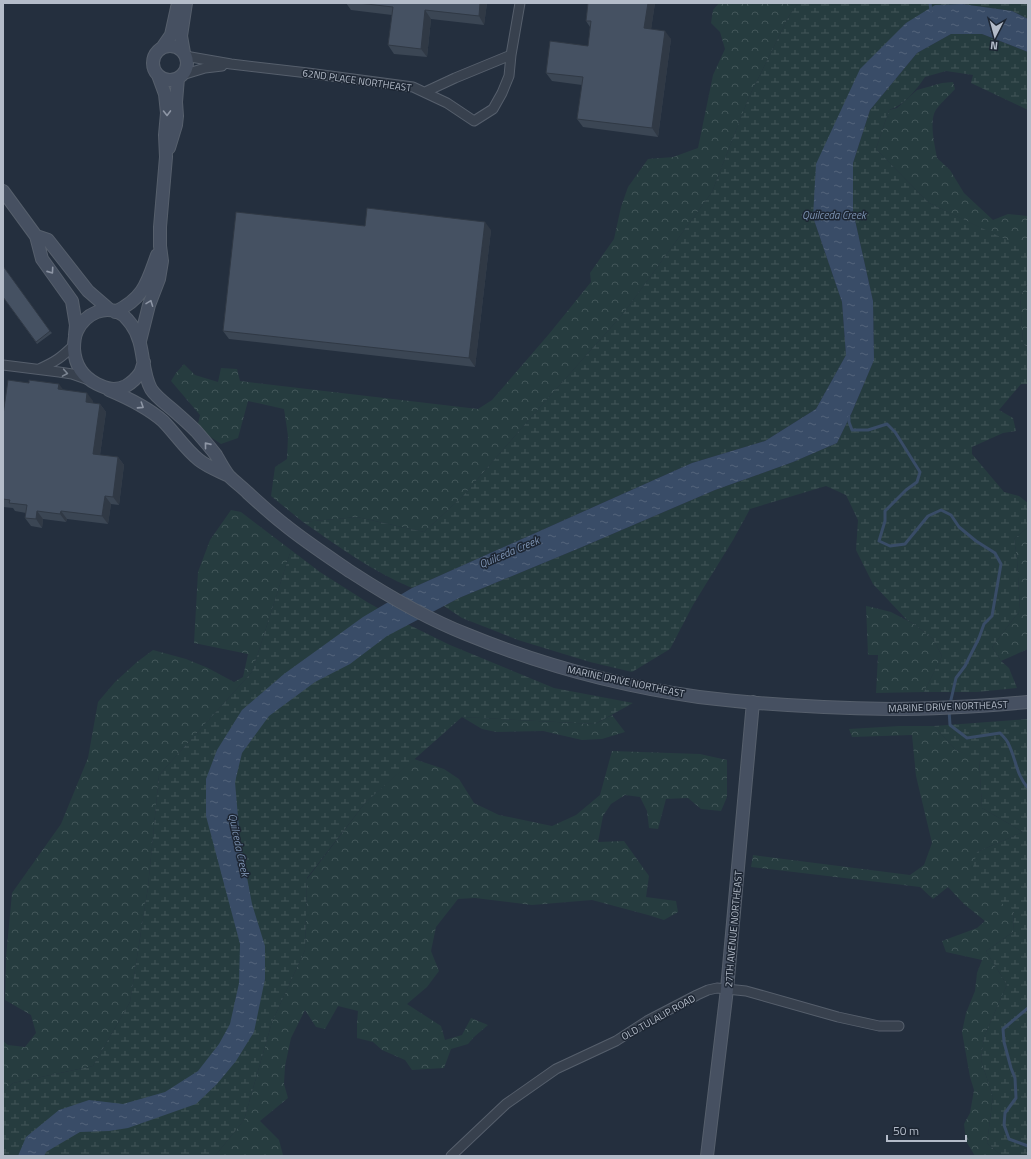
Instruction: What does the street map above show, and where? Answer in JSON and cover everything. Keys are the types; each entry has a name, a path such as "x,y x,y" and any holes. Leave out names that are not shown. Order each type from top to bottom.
{"main road":[{"path":"140,341 149,305 159,279 162,261 160,227 166,157 167,105 165,94 155,71 153,61 158,51 162,48 171,35 178,3"},
{"path":"158,76 163,79 173,80 186,70 187,64 181,36 186,3"},
{"path":"162,48 168,46 174,47 179,49 184,54"},
{"path":"166,157 176,125 176,102 180,76"},
{"path":"3,191 36,236 42,259 72,301 76,325 74,341 75,354 79,368 84,376 107,389 122,388 131,383 140,373 144,362 140,341 136,332 123,315 113,311 88,291 48,240 36,236"},
{"path":"74,341 82,324 92,314 101,310 113,311 126,307 138,296 145,288 150,277 160,246"},
{"name":"MARINE DRIVE NORTHEAST","path":"144,362 147,380 152,392 183,418 200,435 230,477 285,525 319,551 367,582 417,612 465,634 526,656 574,671 644,687 698,696 820,707 894,709 966,707 1028,702"},
{"name":"MARINE DRIVE NORTHEAST","path":"107,389 140,404 163,421 205,465 230,477"},
{"name":"27TH AVENUE NORTHEAST","path":"707,1156 727,989 753,702"}],"street":[{"path":"425,92 511,55 520,3"},
{"name":"62ND PLACE NORTHEAST","path":"184,54 231,64 413,86 447,103 474,121 493,109 502,93 509,76 511,55"},
{"name":"62ND PLACE NORTHEAST","path":"180,76 205,68 231,64"},
{"path":"38,369 62,357 74,341"},
{"path":"3,365 72,374 91,381"},
{"name":"OLD TULALIP ROAD","path":"451,1156 506,1104 556,1069 616,1041 647,1021 697,994 708,990 717,988 746,991 838,1017 879,1026 899,1026"}],"green space":[{"path":"719,3 798,3 789,16 749,97 712,192 623,314 463,496 424,532 357,517 303,522 271,496 275,467 287,459 288,436 284,409 248,401 238,438 221,444 197,428 200,415 171,381 184,364 195,375 218,382 221,368 237,369 240,381 478,409 492,400 549,334 591,282 590,273 614,239 621,207 628,187 648,159 673,157 698,148 713,75 725,49 720,32 711,23 713,10"},
{"path":"798,3 1028,3 1028,19 1012,11 962,4 906,23 813,217 842,302 846,355 816,409 765,441 692,463 412,588 383,574 303,522 357,517 424,532 463,496 623,314 712,192 749,97 789,16"},
{"path":"951,34 982,34 1028,52 1028,110 971,83 973,75 946,71 925,77 905,101 889,110 876,149 929,203 1028,250 1028,282 1020,297 1023,344 1028,348 1028,384 1021,384 999,410 1013,418 1016,431 1003,433 972,447 972,454 1004,492 1019,496 1028,503 1028,527 1014,539 1017,559 1020,610 992,647 1001,661 1009,668 1017,688 977,692 924,692 942,656 933,639 907,620 873,584 856,550 858,520 846,495 826,486 750,509 733,540 693,605 670,649 632,672 590,662 518,640 462,618 444,606 459,598 715,490 793,462 837,443 874,360 873,301 853,211 853,163 870,110 917,53"},
{"path":"953,82 955,89 937,108 934,114 932,124 937,158 950,170 964,193 993,220 1008,214 1028,216 1028,253 1027,250 929,203 876,149 889,110 897,108 917,90 942,83"},
{"path":"1028,282 1028,348 1023,344 1020,297"},
{"path":"231,510 241,512 291,550 252,672 159,775 148,887 130,1002 93,1066 13,1083 3,1093 3,1041 8,1045 25,1047 36,1033 31,1015 5,1000 6,957 12,893 61,824 88,758 98,702 115,682 153,650 186,659 208,668 234,682 243,677 248,654 194,643 198,572 210,540"},
{"path":"1028,527 1028,649 1001,661 992,647 1020,610 1017,559 1014,539"},
{"path":"291,550 320,572 367,602 401,621 450,645 554,688 633,703 595,724 462,717 365,803 307,878 305,950 272,1022 244,1120 215,1156 3,1156 3,1093 13,1083 93,1066 130,1002 148,887 159,775 252,672"},
{"path":"866,606 891,612 914,624 933,639 942,656 924,692 876,693 878,655 868,655"},
{"path":"612,715 625,732 602,739 582,740 543,731 496,732 482,729 462,717 595,724"},
{"path":"1028,719 1028,1156 1002,1156 987,1143 993,1097 981,1060 984,1037 1007,985 986,951 1013,932 1014,910 968,885 977,852 1023,832 982,808 979,760 956,750 934,726"},
{"path":"899,726 934,726 956,750 979,759 982,808 1023,832 977,852 1014,910 1013,932 986,951 1007,985 984,1037 981,1060 993,1097 987,1143 1002,1156 975,1156 966,1141 964,1124 970,1113 974,1090 970,1077 962,1032 966,1013 975,991 977,973 982,960 946,952 942,941 977,928 985,921 964,904 948,887 933,899 920,887 751,867 753,855 910,875 924,865 932,843 916,776 912,735 852,737 849,729"},
{"path":"612,751 700,754 727,760 727,797 721,811 701,809 688,798 666,799 658,829 649,828 647,811 640,797 625,795 611,804 603,816 598,842 624,841 649,876 646,897 676,901 678,912 664,920 592,900 532,905 475,898 458,899 436,927 431,951 439,971 427,987 407,1004 441,1026 445,1040 462,1035 471,1018 488,1025 468,1044 451,1049 444,1068 412,1070 405,1060 382,1050 373,1042 357,1038 358,1011 338,1006 325,1029 316,1027 305,1010 291,1038 285,1066 284,1084 288,1098 260,1121 279,1140 283,1156 215,1156 244,1120 272,1022 305,950 307,879 365,803 414,759 444,769 459,779 474,803 499,815 552,826 576,815 600,795"}],"water":[{"name":"Quilceda Creek","path":"962,4 1012,11 1028,19 1028,52 982,34 951,34 917,53 870,110 853,163 853,211 873,301 874,360 837,443 793,462 715,490 459,598 387,636 350,664 315,682 269,716 242,753 235,782 240,840 252,904 265,946 265,979 254,1032 236,1061 217,1084 196,1104 128,1128 109,1131 80,1132 46,1152 44,1156 18,1156 26,1137 59,1110 89,1100 123,1104 165,1092 198,1071 219,1044 230,1024 239,983 240,944 206,816 206,779 217,750 242,710 284,674 363,617 412,588 692,463 765,441 816,409 846,355 842,302 813,217 816,164 860,69 906,23 935,5"}],"building":[{"path":"358,3 480,3 479,16 425,10 421,49 388,45 393,7"},
{"path":"588,3 648,3 644,28 665,31 652,128 577,119 583,77 546,73 550,41 588,46 591,21 586,21"},
{"path":"367,208 485,222 469,358 223,331 236,212 365,226"},
{"path":"3,266 50,331 36,342 3,297"},
{"path":"8,380 29,383 29,380 59,384 58,389 87,393 86,402 100,404 93,454 118,457 113,497 105,496 102,516 61,511 60,514 37,511 36,519 25,518 27,505 9,503 10,500 3,499 3,415"}],"waterway":[{"path":"930,3 931,11"},
{"path":"849,417 852,430 868,430 887,424 895,432 920,472 917,482 906,490 885,511 885,521 879,541 890,546 905,544 928,516 941,510 951,515 959,527 976,541 995,553 1001,564 992,616 984,624 979,638 965,666 956,678 950,704"},
{"path":"949,710 950,725 967,738 1000,733 1005,738 1011,749 1021,778 1028,788"},
{"path":"1028,1008 1003,1029 1004,1042 1015,1078 1016,1098 1005,1113 1004,1125 1009,1139 1028,1146"}]}
